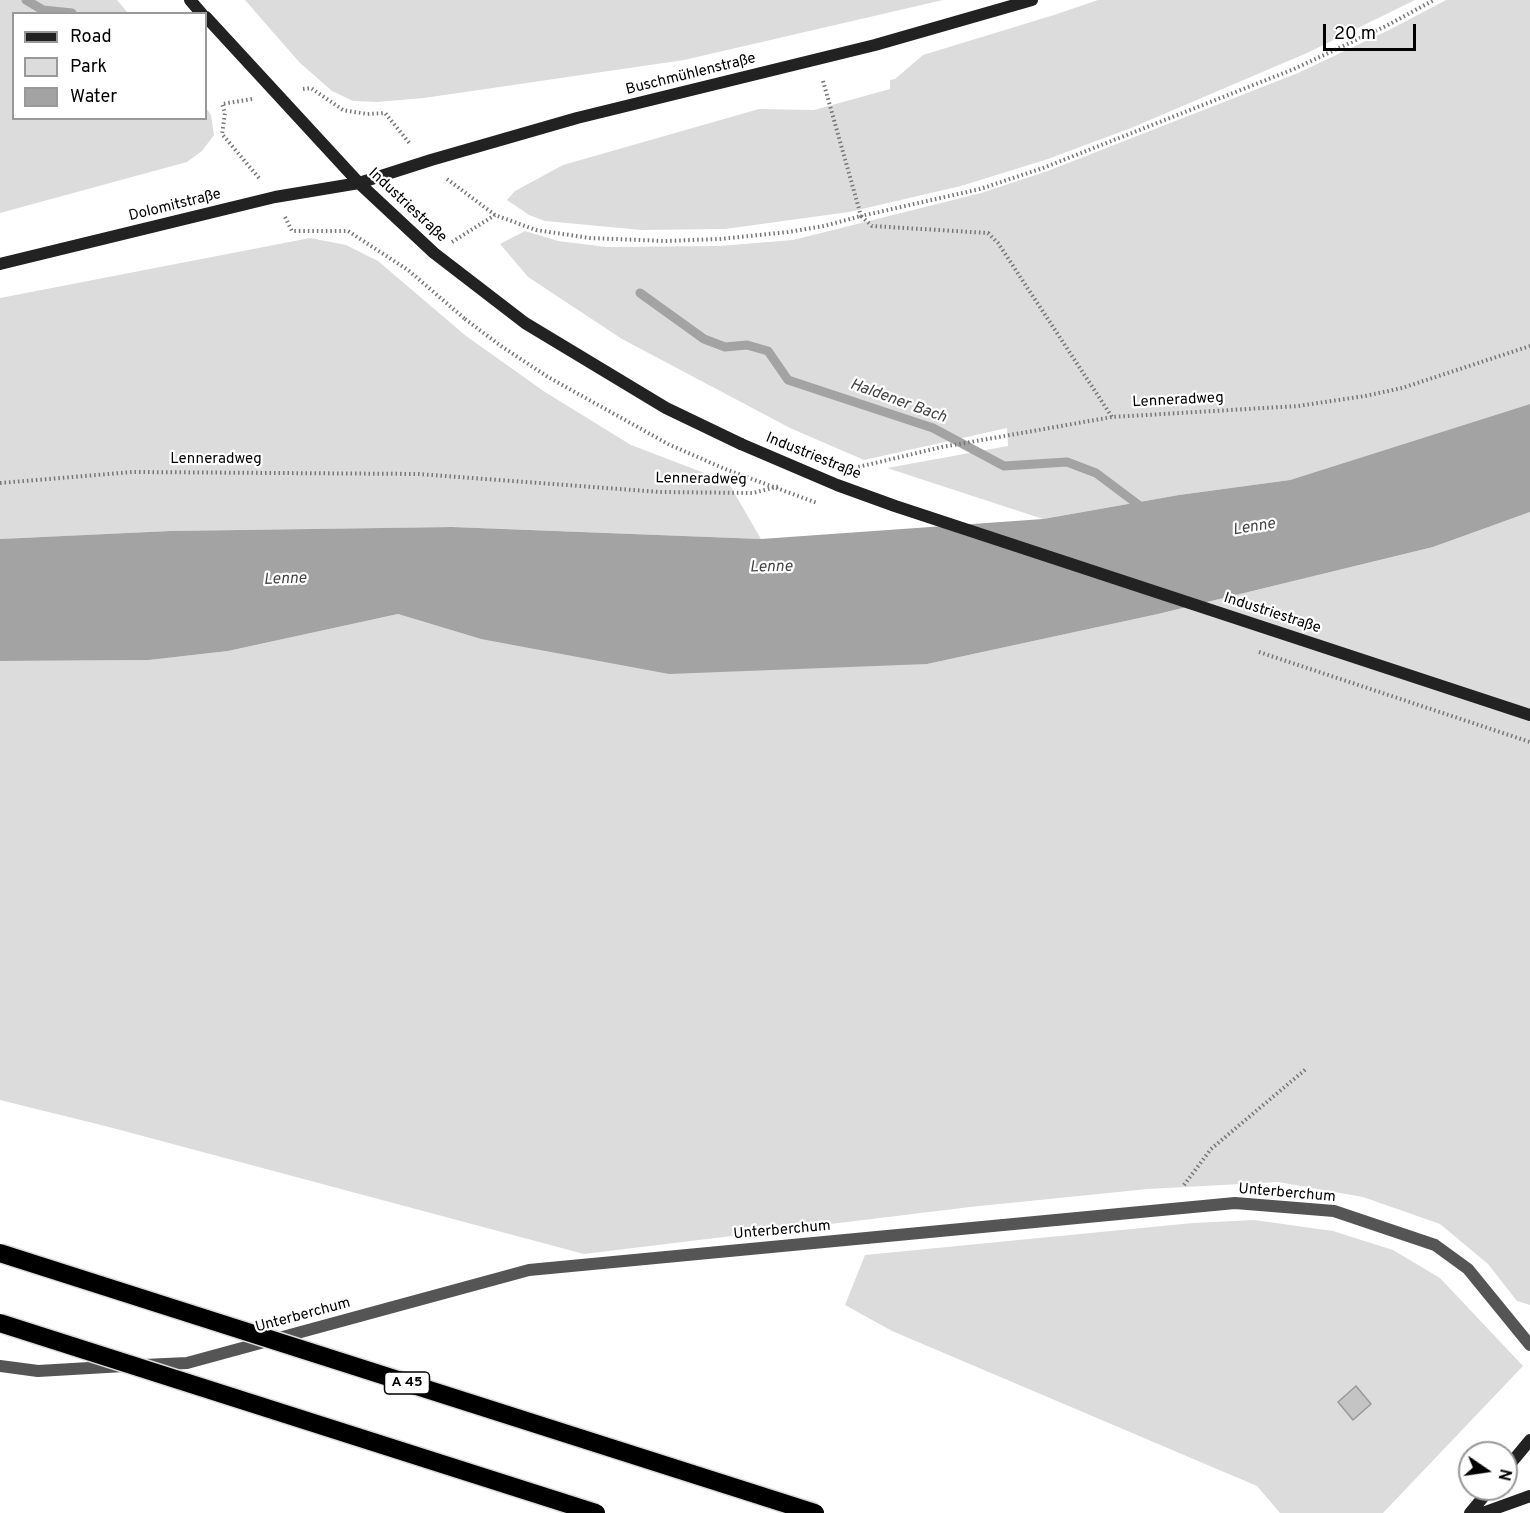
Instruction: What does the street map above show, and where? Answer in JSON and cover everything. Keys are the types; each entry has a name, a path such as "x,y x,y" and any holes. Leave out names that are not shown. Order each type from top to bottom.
{"highway":[{"name":"A 45","path":"0,1253 815,1513"},
{"path":"0,1323 596,1513"}],"main road":[{"path":"190,0 200,12"},
{"name":"Buschmühlenstraße","path":"359,183 577,118 875,45 1032,0"},
{"name":"Industriestraße","path":"207,18 359,183 434,253 525,323 666,408 741,444 837,485 896,506 1530,715"},
{"name":"Dolomitstraße","path":"0,264 275,197 359,183"},
{"path":"1518,1454 1530,1440"},
{"path":"1483,1513 1530,1496"},
{"path":"1470,1513 1480,1501"}],"street":[{"name":"Unterberchum","path":"0,1366 38,1371 188,1363 529,1270 1235,1203 1334,1211 1435,1245 1468,1269 1530,1345"}],"path":[{"path":"495,215 536,230 590,238 665,241 720,239 824,226 980,189 1042,168 1294,69 1386,26 1434,0"},
{"path":"817,60 861,216 872,226 988,233 998,243 1112,417"},
{"path":"385,113 367,114 343,110 311,88 222,104 225,113 222,134 275,197 292,231 348,231 408,270 465,319"},
{"name":"Lenneradweg","path":"852,468 942,447 1112,417 1298,406 1365,396 1402,388 1530,346"},
{"name":"Lenneradweg","path":"0,483 143,472 418,474 660,492 753,493 786,485"},
{"path":"1166,1210 1211,1149 1306,1069"}],"green space":[{"path":"0,0 117,0 127,12 12,12 12,120 207,120 207,109 211,115 214,135 202,151 187,162 0,213"},
{"path":"245,0 943,0 684,60 424,98 377,102 353,101 332,91 299,62"},
{"path":"1098,0 1415,0 1307,53 1131,128 1048,159 961,186 849,212 725,229 642,230 545,221 529,215 507,200 515,191 563,165 759,109 814,110 890,89 890,80 895,79 923,55"},
{"path":"1446,0 1530,0 1530,404 1290,480 1179,495 1043,519 887,468 1008,446 1007,428 864,460 790,428 622,339 528,277 500,244 525,231 558,241 607,247 719,246 793,240 981,193 1045,172 1298,73"},
{"path":"310,238 346,245 378,261 466,336 545,392 631,445 728,482 761,539 452,527 170,531 0,539 0,298"},
{"path":"1530,512 1530,1305 1517,1301 1488,1264 1440,1224 1363,1197 1278,1182 1148,1189 970,1207 584,1254 0,1100 0,661 149,660 228,651 398,614 481,639 927,664 1158,614 1433,547"},
{"path":"1254,1220 1333,1231 1393,1250 1440,1278 1523,1366 1383,1513 1280,1513 1257,1486 892,1331 845,1305 865,1255 1193,1223"}],"water":[{"name":"Lenne","path":"1530,404 1530,512 1433,547 1158,614 927,664 669,674 481,639 398,614 228,651 149,660 0,661 0,539 170,531 452,527 761,539 1043,519 1179,495 1290,480"}],"building":[{"path":"1356,1386 1371,1404 1353,1420 1338,1402"}],"waterway":[{"name":"Haldener Bach","path":"26,0 43,10 62,12"},
{"name":"Haldener Bach","path":"640,293 704,339 725,347 747,345 768,351 788,380 933,428 1004,466 1067,462 1096,473 1144,509"}]}
